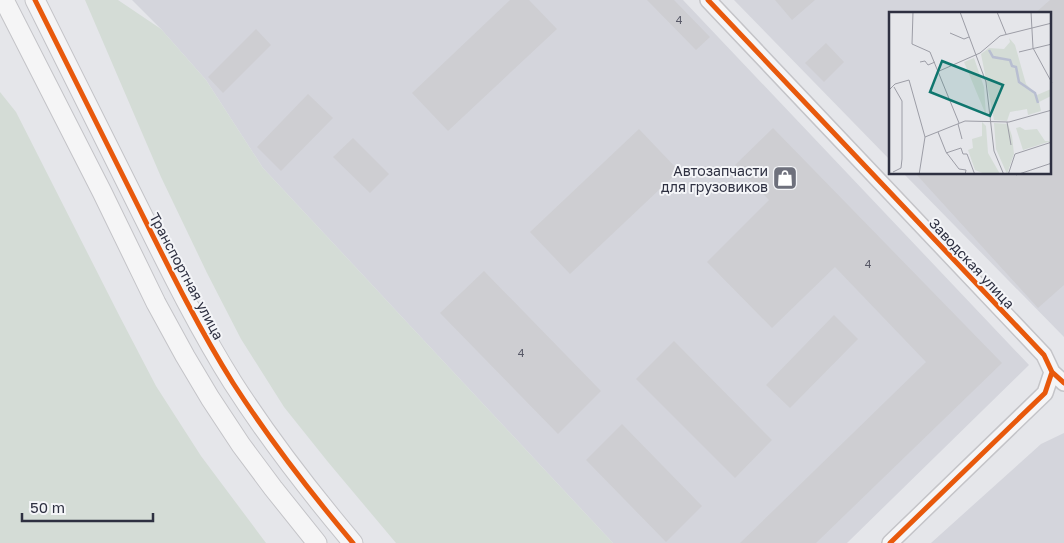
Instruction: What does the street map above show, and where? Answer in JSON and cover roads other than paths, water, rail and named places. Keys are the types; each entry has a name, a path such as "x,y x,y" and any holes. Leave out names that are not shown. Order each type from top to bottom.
{"street":[{"path":"4,0 102,192 156,304 185,356 241,445 317,543"},
{"name":"Транспортная улица","path":"35,0 174,280 208,341 263,428 296,473 353,543"},
{"name":"Заводская улица","path":"708,0 1044,355 1052,372 1064,384"},
{"path":"890,543 1044,393 1052,372"}],"place":[{"name":"Автозапчасти для грузовиков","path":"785,178"}]}
